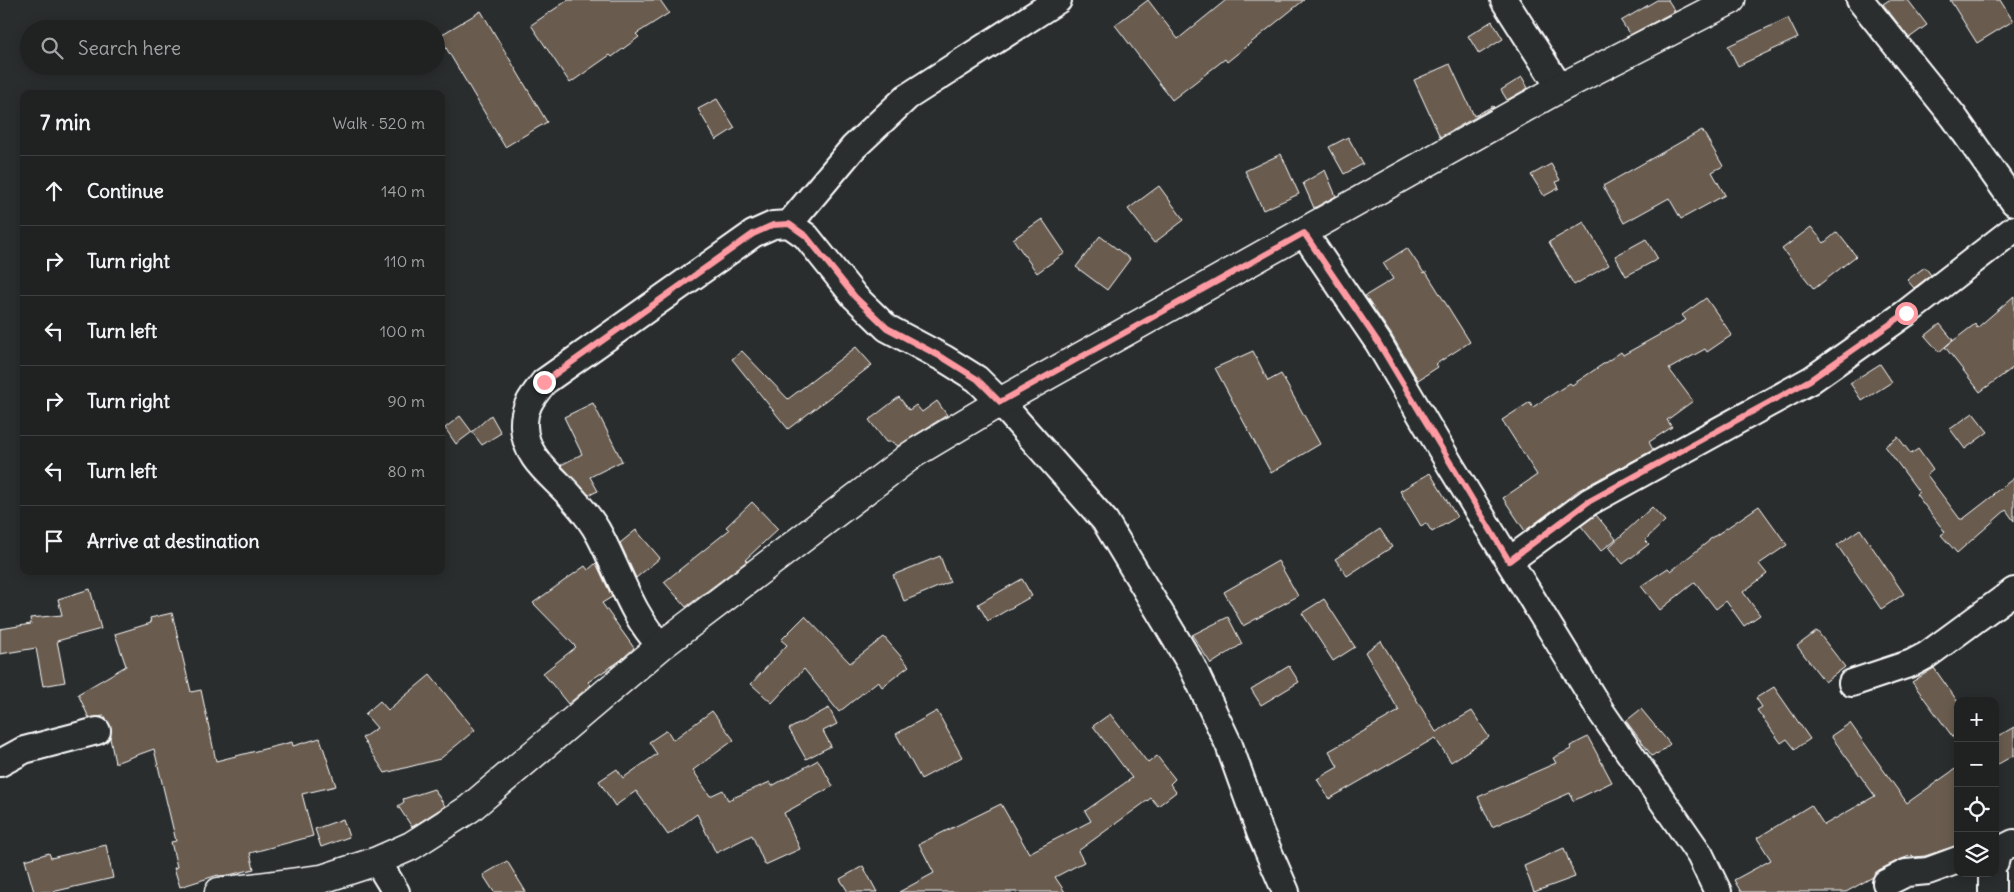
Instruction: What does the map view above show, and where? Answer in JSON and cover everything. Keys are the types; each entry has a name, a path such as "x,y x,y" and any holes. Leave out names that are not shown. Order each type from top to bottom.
{"street":[{"path":"789,224 853,148 907,97 1058,0"},
{"path":"1504,0 1560,88"},
{"path":"219,892 322,879 377,862 411,846 469,809 661,646 913,454 1000,402 1560,88 1731,0"},
{"path":"1860,0 1954,117 2014,202"},
{"path":"661,646 647,631 623,588 600,535 573,498 532,456 524,426 528,402 544,382 753,234 773,225 789,224 806,236 855,297 887,328 945,359 977,379 1000,402 1105,521 1192,666 1229,744 1260,832 1286,892"},
{"path":"1509,561 1588,502 1810,380 1906,313 2014,229"},
{"path":"1304,233 1378,342 1602,713 1700,855 1718,892"},
{"path":"1852,683 1912,663 1927,655 2014,591"},
{"path":"0,763 24,750 97,731"},
{"path":"1886,883 1906,873 1928,871 1954,861"},
{"path":"377,862 396,892"},
{"path":"1992,892 1995,877"}],"building":[{"path":"568,0 660,0 669,13 636,34 639,37 612,57 610,55 570,83 531,25"},
{"path":"1148,0 1178,39 1226,0 1304,0 1227,62 1225,59 1172,100 1115,25"},
{"path":"1657,0 1668,0 1675,11 1630,35 1621,21"},
{"path":"1889,0 1908,0 1927,25 1909,38 1883,4"},
{"path":"1950,0 2000,0 2013,21 1977,43"},
{"path":"481,11 547,122 505,147 445,46 445,32"},
{"path":"1788,18 1798,38 1738,66 1728,46"},
{"path":"1492,21 1503,39 1479,54 1468,36"},
{"path":"1450,64 1474,116 1494,107 1440,137 1414,80"},
{"path":"1522,77 1528,88 1507,100 1501,90"},
{"path":"717,99 735,128 716,140 698,109"},
{"path":"1702,130 1723,166 1712,172 1725,195 1681,219 1669,198 1624,223 1603,186"},
{"path":"1348,137 1363,164 1344,174 1329,147"},
{"path":"1281,154 1299,194 1263,210 1245,171"},
{"path":"1551,164 1560,180 1556,182 1559,188 1544,196 1531,175"},
{"path":"1325,170 1336,196 1314,208 1303,183"},
{"path":"1159,186 1184,220 1154,243 1128,209"},
{"path":"1042,219 1065,253 1037,273 1013,239"},
{"path":"1584,222 1609,265 1574,285 1549,242"},
{"path":"1811,227 1824,243 1837,232 1856,256 1814,289 1782,249"},
{"path":"1100,236 1130,259 1107,290 1076,267"},
{"path":"1646,239 1658,259 1626,276 1615,256"},
{"path":"1407,248 1424,273 1426,272 1470,342 1436,364 1438,367 1418,380 1391,334 1365,296 1393,279 1383,263"},
{"path":"1925,267 1931,275 1914,288 1907,280"},
{"path":"2014,296 2014,367 1980,392 1945,347 1975,324 1977,328"},
{"path":"1706,298 1732,335 1707,352 1705,349 1669,369 1693,401 1667,420 1672,427 1649,442 1653,450 1579,490 1525,531 1503,498 1537,475 1502,420 1530,402 1533,407 1570,383 1572,385 1621,352 1623,355 1686,320 1682,315"},
{"path":"1940,324 1953,340 1939,352 1925,336"},
{"path":"856,347 872,365 788,429 732,359 742,351 788,399"},
{"path":"1253,351 1268,381 1281,374 1320,444 1271,473 1215,368"},
{"path":"1880,364 1892,382 1862,401 1850,383"},
{"path":"899,397 909,410 916,405 922,412 937,401 947,415 898,446 892,442 886,442 869,420"},
{"path":"593,403 622,461 590,477 598,491 589,495 561,465 582,454 564,417"},
{"path":"1973,413 1988,432 1965,449 1950,429"},
{"path":"491,415 501,433 482,445 472,432"},
{"path":"460,416 472,432 456,444 445,428"},
{"path":"1898,437 1911,454 1918,449 1933,470 1927,475 1960,519 1963,519 2014,478 2014,521 2006,510 1957,553 1941,535 1945,532 1916,494 1919,492 1885,446"},
{"path":"1430,473 1457,517 1432,532 1426,523 1421,526 1400,491"},
{"path":"752,502 778,529 745,560 747,561 686,607 664,582 729,530 726,527"},
{"path":"1759,506 1787,545 1759,564 1767,574 1743,592 1760,615 1744,626 1726,601 1716,609 1695,582 1660,610 1641,586 1668,568 1671,571 1709,540"},
{"path":"1652,507 1665,521 1645,540 1649,544 1623,564 1609,547"},
{"path":"1596,515 1616,539 1601,551 1581,526"},
{"path":"1380,529 1392,547 1347,576 1335,559"},
{"path":"1860,529 1904,594 1881,609 1837,545"},
{"path":"636,530 660,558 636,578 620,543"},
{"path":"940,556 950,582 904,601 893,575"},
{"path":"1278,561 1298,596 1243,626 1224,592"},
{"path":"596,563 612,597 602,603 634,648 621,660 588,682 591,685 568,704 543,673 576,647 533,603 585,566 588,570"},
{"path":"1022,579 1032,596 988,621 978,604"},
{"path":"90,589 101,629 57,641 65,682 43,686 36,648 0,654 0,629 31,624 30,618 62,615 58,599"},
{"path":"1324,599 1355,647 1333,661 1302,613"},
{"path":"172,613 191,692 201,690 216,761 292,742 293,746 320,738 336,786 302,794 313,836 250,853 254,869 229,875 218,875 180,887 174,868 177,867 171,842 176,841 154,749 115,763 110,738 111,727 104,716 89,718 78,694 126,666 115,634 151,623 150,618"},
{"path":"805,616 850,663 884,637 909,666 882,687 878,681 839,712 804,669 772,703 751,684 787,645 781,640"},
{"path":"1228,617 1242,644 1211,664 1192,635"},
{"path":"1817,631 1845,667 1825,682 1797,646"},
{"path":"1381,641 1436,732 1472,711 1489,737 1451,762 1435,738 1329,799 1317,779 1338,767 1329,751 1399,711 1365,652"},
{"path":"1289,666 1299,682 1261,705 1251,689"},
{"path":"1934,668 1954,697 1954,739 1912,682"},
{"path":"430,675 475,730 440,759 385,773 362,738 377,728 365,714 380,701 388,710"},
{"path":"1774,687 1810,739 1795,749 1787,739 1781,743 1757,710 1762,707 1756,698"},
{"path":"829,708 837,724 823,731 831,746 806,759 789,729"},
{"path":"1641,709 1670,744 1657,755 1656,753 1652,756 1626,721"},
{"path":"712,711 734,740 693,770 710,796 723,790 728,800 770,782 772,786 818,760 833,786 784,813 800,849 765,865 752,835 716,853 697,814 668,835 636,791 615,806 599,781 617,769 623,778 657,754 649,742 667,730 673,740"},
{"path":"937,711 962,757 921,779 896,734"},
{"path":"1110,714 1148,763 1157,756 1175,779 1170,784 1176,792 1158,806 1151,798 1078,851 1084,862 1055,877 1065,892 899,892 934,873 919,844 1001,804 1029,853 1091,821 1085,811 1132,778 1093,726"},
{"path":"1850,723 1907,803 1954,770 1954,846 1925,856 1914,857 1912,855 1899,860 1879,870 1873,877 1846,892 1741,892 1734,880 1771,860 1757,838 1811,805 1824,825 1875,796 1831,736"},
{"path":"2014,727 2014,755 1999,764 1999,742 1999,736"},
{"path":"1588,737 1612,782 1573,801 1570,793 1492,827 1478,797 1556,763 1553,758 1571,749 1570,746"},
{"path":"434,789 445,806 412,827 398,806 404,802 403,799"},
{"path":"343,819 349,837 321,847 315,829"},
{"path":"106,845 113,878 52,892 34,892 25,860 49,853 51,858"},
{"path":"1564,848 1575,877 1534,892 1524,866"},
{"path":"507,861 526,892 494,892 483,875"},
{"path":"863,866 877,892 848,892 840,879"}],"route":[{"path":"544,382 753,234 773,225 789,224 806,236 855,297 887,328 945,359 977,379 1000,402 1304,233 1378,342 1509,561 1588,502 1810,380 1906,313"}]}
